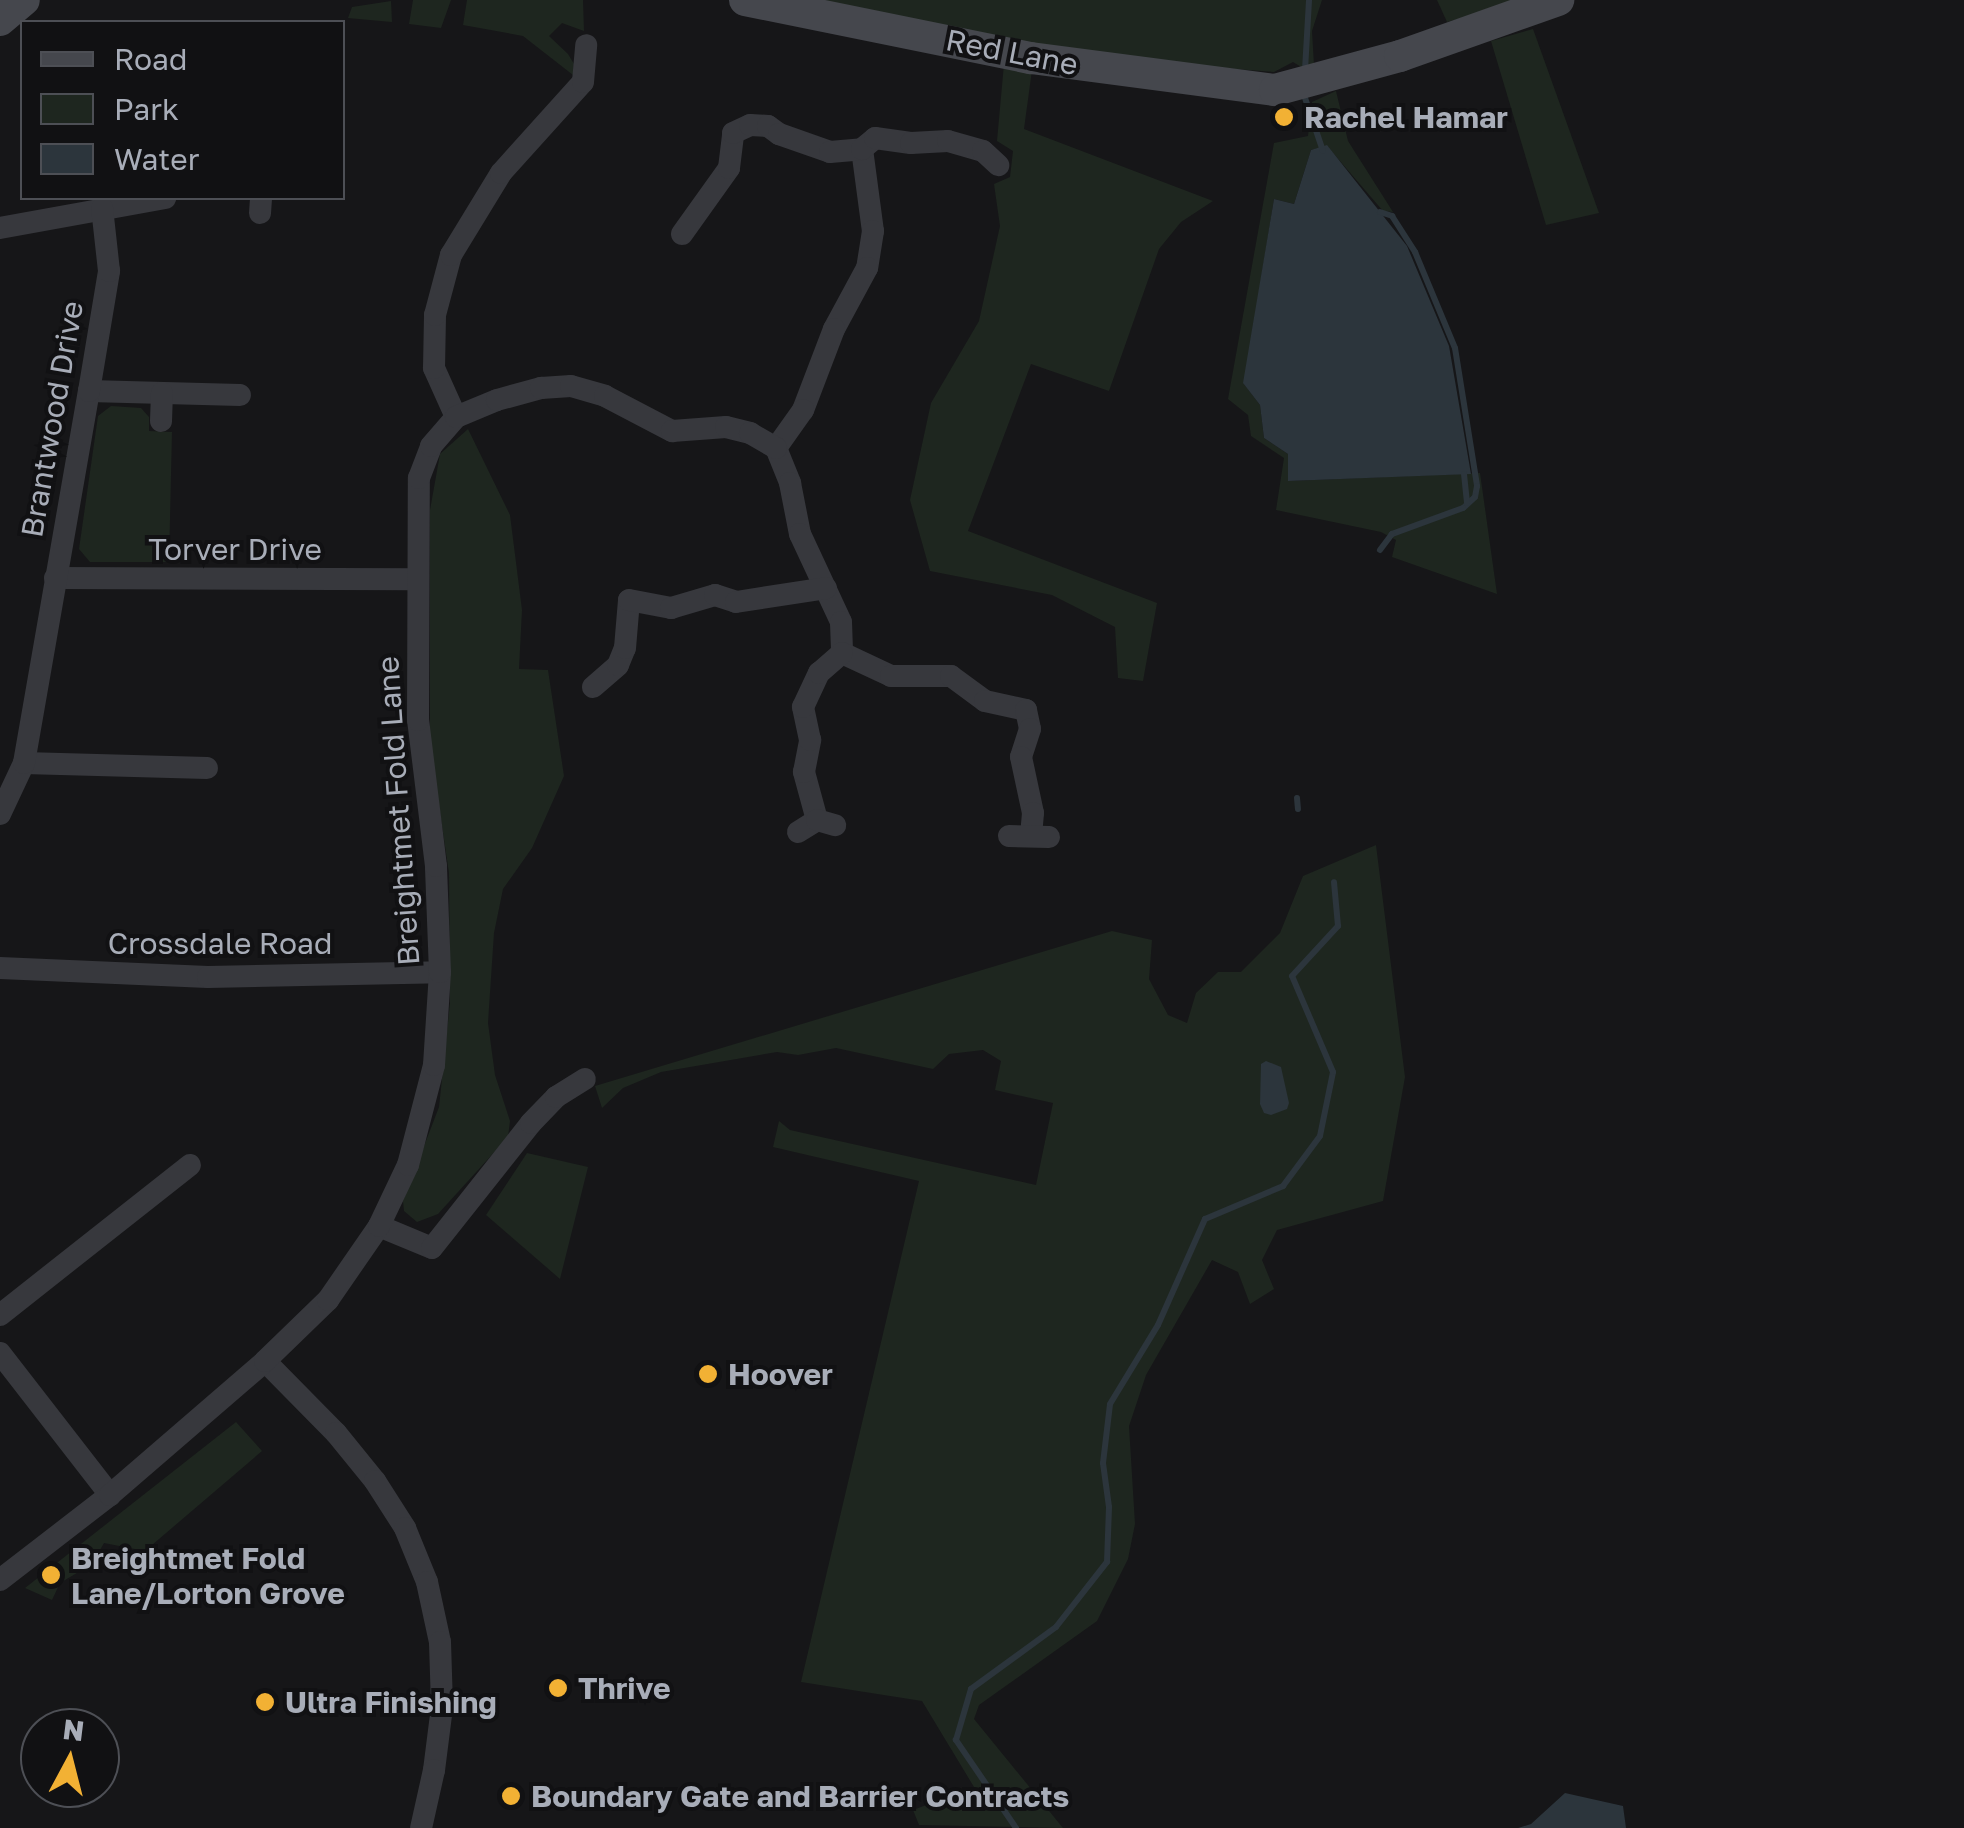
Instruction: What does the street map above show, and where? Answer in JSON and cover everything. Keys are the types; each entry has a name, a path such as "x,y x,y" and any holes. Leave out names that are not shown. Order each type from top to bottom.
{"street":[{"name":"Red Lane","path":"745,0 1031,58 1282,89 1324,80 1558,0"},
{"path":"586,45 583,82 501,174 452,255 435,315 434,368 456,416 526,392 571,386 605,396 672,431 726,426 750,432 776,448 790,483 800,534 841,622 842,653"},
{"path":"680,240 729,168 733,133 750,125 768,126 778,134 830,152 862,149 875,138 911,143 948,141 982,151 998,165"},
{"path":"776,448 803,410 834,329 867,268 873,231 862,149"},
{"path":"0,228 152,200"},
{"name":"Brantwood Drive","path":"0,814 24,763 89,391 109,271 102,208"},
{"path":"89,391 240,395"},
{"path":"161,421 162,393"},
{"name":"Breightmet Fold Lane","path":"0,1580 110,1494 265,1361 328,1300 379,1226 408,1164 434,1065 440,972 436,866 418,720 419,478 430,446 456,416"},
{"name":"Torver Drive","path":"55,578 416,579"},
{"path":"592,692 618,665 625,648 622,595 671,608 715,595 736,602 826,588"},
{"path":"816,826 804,772 810,740 804,707 819,673 842,653"},
{"path":"842,653 891,676 951,676 985,700 1026,710 1030,730 1021,757 1032,813 1030,836"},
{"path":"24,763 206,768"},
{"name":"Crossdale Road","path":"0,968 208,977 440,972"},
{"path":"379,1226 432,1248 532,1123 556,1097 585,1079"},
{"path":"0,1314 190,1165"},
{"path":"112,1193 128,1213"},
{"path":"0,1353 110,1494"},
{"path":"265,1361 336,1433 375,1481 404,1528 427,1582 440,1642 442,1707 421,1828"}],"green space":[{"path":"413,0 451,0 441,28 409,24"},
{"path":"467,0 583,0 584,31 562,23 549,36 568,54 574,64 573,75 523,36 463,25"},
{"path":"822,0 1322,0 1312,31 1314,65 1303,68 1293,62 1274,72 1166,64 1008,40"},
{"path":"1437,0 1528,0 1447,22"},
{"path":"391,1 392,22 348,18 352,7"},
{"path":"1533,29 1599,213 1546,225 1491,41"},
{"path":"1004,64 1032,70 1024,129 1213,201 1181,222 1159,249 1109,391 1031,364 968,531 1157,603 1143,681 1118,678 1115,627 1052,595 930,571 910,500 931,403 979,321 1000,226 994,184 1010,177 1013,151 997,141"},
{"path":"1336,91 1348,141 1393,212 1383,211 1327,146 1311,150 1294,204 1274,199 1244,384 1260,405 1264,438 1288,454 1289,481 1480,473 1497,594 1392,557 1396,540 1381,532 1276,510 1284,458 1251,436 1248,415 1228,399 1274,143 1308,136 1312,102"},
{"path":"111,406 141,408 149,417 149,431 172,432 169,562 90,562 79,549 98,416"},
{"path":"468,429 510,515 522,610 519,669 548,670 564,776 532,848 503,889 494,933 488,1023 495,1075 510,1121 508,1137 438,1214 417,1222 404,1211 403,1201 439,1107 450,1003 449,873 430,744 430,510 440,454"},
{"path":"1376,845 1405,1077 1383,1201 1277,1230 1262,1260 1274,1289 1250,1304 1238,1272 1212,1260 1146,1375 1129,1426 1135,1524 1128,1559 1097,1621 979,1705 974,1719 1063,1828 919,1825 913,1810 974,1787 922,1701 801,1682 919,1181 773,1147 779,1121 790,1130 1036,1185 1053,1103 995,1090 1001,1061 983,1050 949,1054 933,1069 836,1048 798,1055 777,1052 661,1072 623,1088 602,1108 595,1086 1112,931 1152,940 1149,979 1168,1015 1187,1023 1196,993 1218,972 1241,972 1280,933 1303,876"},
{"path":"527,1153 588,1167 560,1279 486,1215"},
{"path":"236,1422 262,1451 145,1551 104,1543 92,1564 60,1583 52,1600 25,1588"}],"water":[{"path":"1327,145 1407,246 1449,346 1471,474 1288,481 1288,454 1264,438 1260,405 1243,383 1274,199 1294,204 1311,150"},
{"path":"1266,1061 1281,1067 1289,1103 1287,1109 1271,1115 1264,1113 1260,1104 1261,1064"},
{"path":"1565,1793 1623,1806 1626,1828 1518,1828 1531,1824"}],"waterway":[{"path":"1305,70 1309,0"},
{"path":"1303,92 1323,151"},
{"path":"1380,212 1392,216 1415,252 1455,348 1477,486 1475,497 1463,508 1392,534 1380,550"},
{"path":"1464,474 1467,503"},
{"path":"1297,798 1298,809"},
{"path":"1016,1828 956,1740 971,1689 1056,1627 1107,1562 1109,1507 1103,1463 1110,1404 1158,1325 1205,1219 1283,1186 1320,1136 1333,1072 1292,976 1338,926 1334,882"}],"place":[{"name":"Rachel Hamar","path":"1284,117"},
{"name":"Hoover","path":"708,1374"},
{"name":"Breightmet Fold Lane/Lorton Grove","path":"51,1575"},
{"name":"Thrive","path":"558,1688"},
{"name":"Ultra Finishing","path":"265,1702"},
{"name":"Boundary Gate and Barrier Contracts","path":"511,1796"}]}
